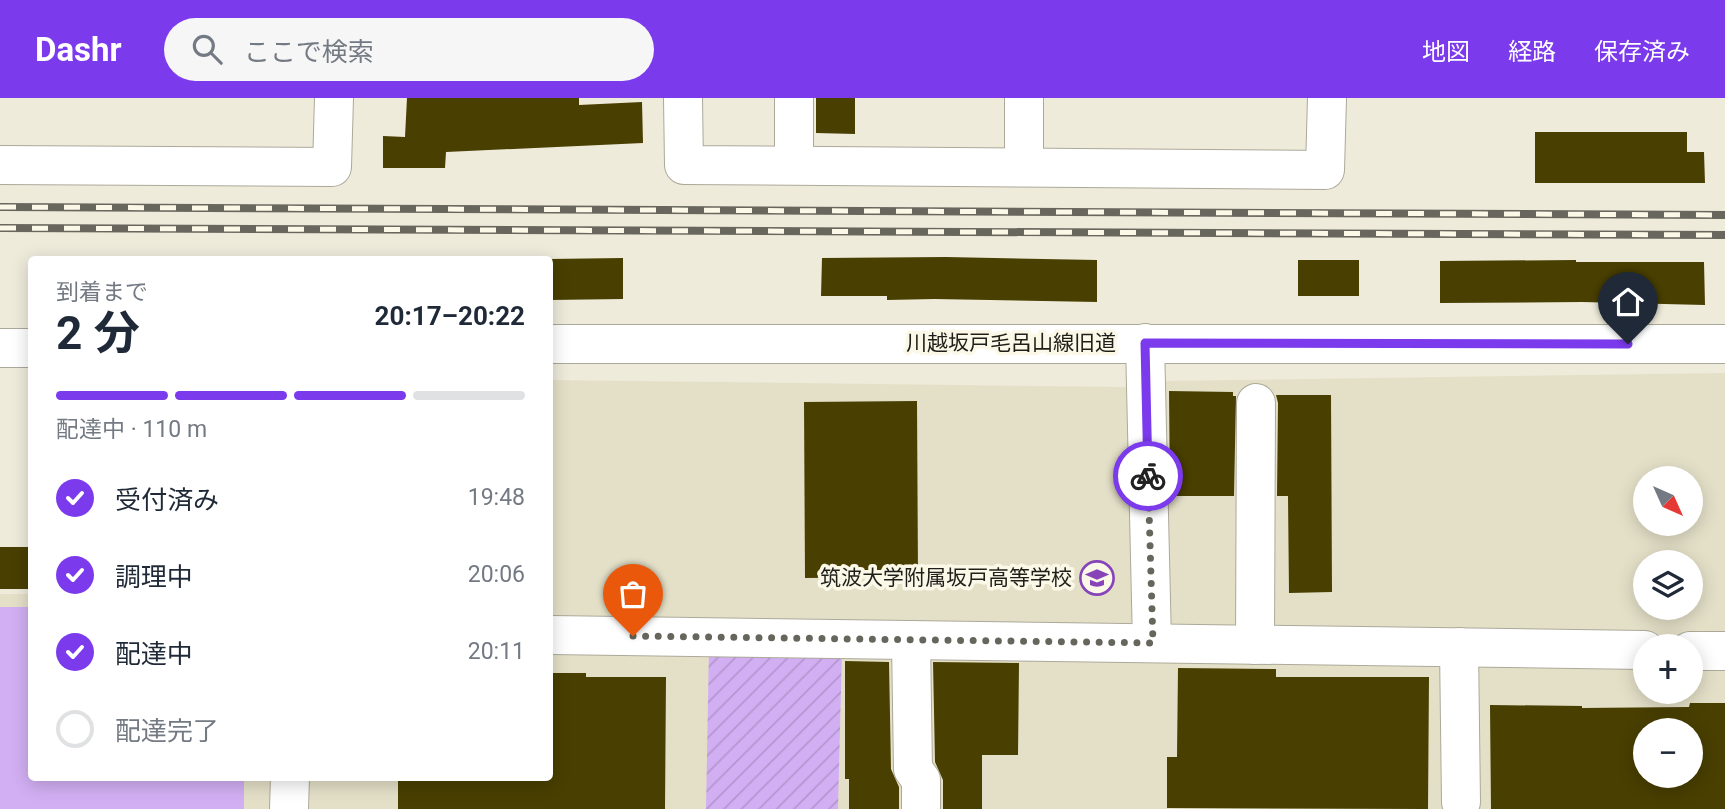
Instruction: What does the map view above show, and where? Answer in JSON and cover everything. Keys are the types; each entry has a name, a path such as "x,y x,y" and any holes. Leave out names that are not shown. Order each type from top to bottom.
{"street":[{"path":"0,165 331,167 334,98"},
{"path":"683,98 684,164 1325,170 1327,98"},
{"path":"794,98 794,165"},
{"path":"1024,98 1024,167"},
{"path":"1145,343 1153,643"},
{"name":"川越坂戸毛呂山線旧道","path":"553,344 1725,344"},
{"path":"0,348 28,348"},
{"path":"1255,645 1256,403"},
{"path":"553,635 1633,650"},
{"path":"911,640 913,769 921,780 921,809"},
{"path":"1459,647 1461,802"},
{"path":"1703,650 1725,651"},
{"path":"289,809 290,781"}],"shaded area":[{"name":"筑波大学附属坂戸高等学校","path":"1725,373 1725,809 0,809 0,594 28,594 28,781 553,781 553,380 1129,387 1160,381"},
{"path":"0,607 28,607 28,781 244,781 244,809 0,809"},
{"path":"709,647 842,650 838,809 706,809"}],"building":[{"path":"407,98 579,98 579,105 642,102 643,143 446,152 445,168 383,168 383,136 405,137"},
{"path":"816,98 855,98 855,134 816,133"},
{"path":"1535,132 1687,132 1687,152 1704,152 1705,183 1535,183"},
{"path":"623,258 623,299 553,300 553,259"},
{"path":"822,258 1097,260 1097,302 887,300 887,296 821,296"},
{"path":"1298,260 1359,260 1359,296 1298,296"},
{"path":"1440,261 1704,262 1705,305 1440,303"},
{"path":"1169,391 1233,392 1233,396 1236,396 1234,496 1170,496"},
{"path":"1276,395 1331,395 1332,592 1289,593 1288,496 1277,496"},
{"path":"917,401 918,577 805,578 804,402"},
{"path":"0,547 28,547 28,589 0,589"},
{"path":"845,661 889,662 891,769 899,787 899,809 849,809 849,779 845,779"},
{"path":"933,662 1019,663 1018,755 982,755 982,809 943,809 943,780 935,762"},
{"path":"1178,668 1276,669 1276,677 1429,677 1428,809 1167,808 1167,757 1177,757"},
{"path":"553,673 586,673 586,677 666,677 665,809 398,809 398,781 553,781"},
{"path":"1725,703 1725,809 1491,809 1490,705 1689,707 1690,704"}],"railway":[{"path":"0,207 1725,215"},
{"path":"0,228 1725,235"}],"way so far":[{"path":"633,636 1153,643 1148,476"}],"place":[{"name":"筑波大学附属坂戸高等学校","path":"1097,578"}],"route":[{"path":"1148,476 1145,343 1628,344"}]}
